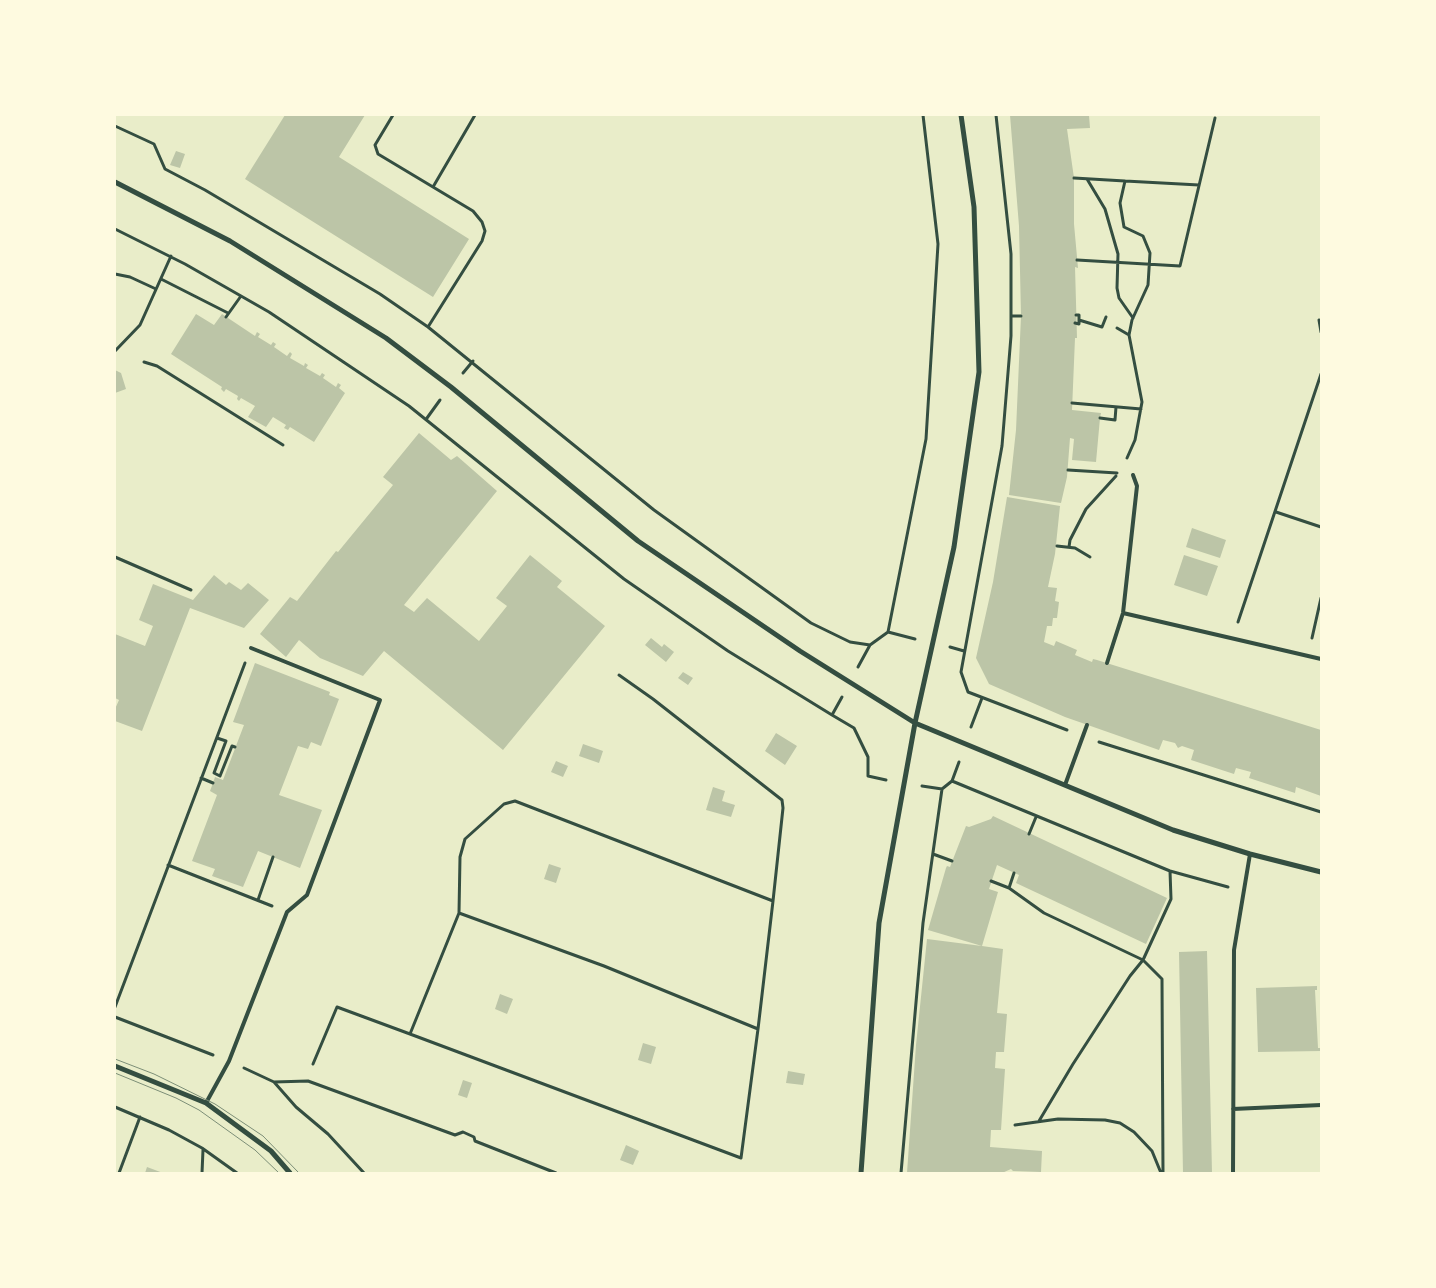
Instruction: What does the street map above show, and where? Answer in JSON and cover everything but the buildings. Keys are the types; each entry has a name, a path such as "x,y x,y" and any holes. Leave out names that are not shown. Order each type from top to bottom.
{"street":[{"path":"861,1173 879,923 915,722 954,547 979,372 974,207 961,115"},
{"path":"115,182 230,241 386,338 451,387 638,541 800,650 915,722 1173,830 1250,854 1321,872"},
{"path":"115,1066 206,1103 271,1151 290,1173"}],"lane":[{"path":"1107,663 1123,614 1137,486 1133,475"},
{"path":"1123,614 1321,659"},
{"path":"206,1103 229,1061 287,912 307,895 380,700 251,648"},
{"path":"1065,785 1087,724"},
{"path":"1233,1173 1234,950 1250,854"},
{"path":"1233,1110 1321,1105"}],"path":[{"path":"394,115 375,150 378,154 474,211 482,222 485,231 482,241 428,327"},
{"path":"433,186 476,115"},
{"path":"115,126 154,144 165,169 205,190 380,294 428,327 654,510 811,623 850,642 870,645 888,632 926,438 938,244 923,115"},
{"path":"996,115 1011,254 1011,316 1002,446 961,672 968,692 1083,736 1321,812"},
{"path":"1077,260 1180,266 1215,118"},
{"path":"1074,178 1199,186"},
{"path":"1086,179 1105,209 1118,254 1117,288 1119,298 1133,318"},
{"path":"1125,182 1120,203 1124,227 1143,236 1150,253 1148,285 1133,318 1129,335 1130,349 1140,383 1141,409 1136,440 1125,463"},
{"path":"115,229 171,256 269,312 426,418 624,578 728,650 832,715"},
{"path":"115,351 140,326 171,256"},
{"path":"115,274 130,277 156,290"},
{"path":"161,279 227,315 241,296"},
{"path":"1076,315 1079,315 1077,322 1102,328 1106,317"},
{"path":"1011,316 1022,316"},
{"path":"1319,320 1321,332"},
{"path":"1117,328 1129,335"},
{"path":"144,362 157,366 283,445"},
{"path":"467,368 473,362"},
{"path":"1232,640 1321,374"},
{"path":"1072,402 1141,409"},
{"path":"426,418 434,407"},
{"path":"1100,418 1115,420 1116,407"},
{"path":"1068,470 1120,472 1086,508 1070,540 1069,547"},
{"path":"1276,512 1321,527"},
{"path":"1057,546 1075,548 1090,557"},
{"path":"115,557 191,590"},
{"path":"1308,656 1321,598"},
{"path":"115,1007 251,648"},
{"path":"314,1064 337,1006 741,1158 773,901 783,808 782,800 653,699 619,675"},
{"path":"217,738 226,741 214,773 220,776 232,746 235,747"},
{"path":"201,778 213,783"},
{"path":"952,781 1170,871 1243,891"},
{"path":"901,1173 923,923 942,789"},
{"path":"410,1034 459,913 461,905 460,857 464,839 504,804 515,801 773,901"},
{"path":"1029,834 1036,817"},
{"path":"933,854 952,862"},
{"path":"258,900 273,857"},
{"path":"168,864 287,912"},
{"path":"1039,1121 1072,1064 1130,976 1143,960 1171,899 1170,871"},
{"path":"1009,888 1014,873"},
{"path":"991,881 1009,888 1044,913 1143,960 1162,979 1162,1173"},
{"path":"459,913 604,966 758,1029"},
{"path":"115,1017 229,1061 274,1082 291,1102 328,1134 364,1173"},
{"path":"274,1082 308,1080 455,1135 463,1132 474,1137 475,1141 556,1173"},
{"path":"115,1107 140,1117 203,1150 237,1173"},
{"path":"119,1173 140,1117"},
{"path":"1015,1125 1039,1121 1105,1120 1120,1123 1134,1132 1152,1150 1162,1173"},
{"path":"202,1173 203,1150"}],"tram line":[{"path":"115,1059 154,1074 215,1104 263,1136 299,1173"},
{"path":"115,1073 176,1098 199,1110 255,1150 279,1173"}]}
